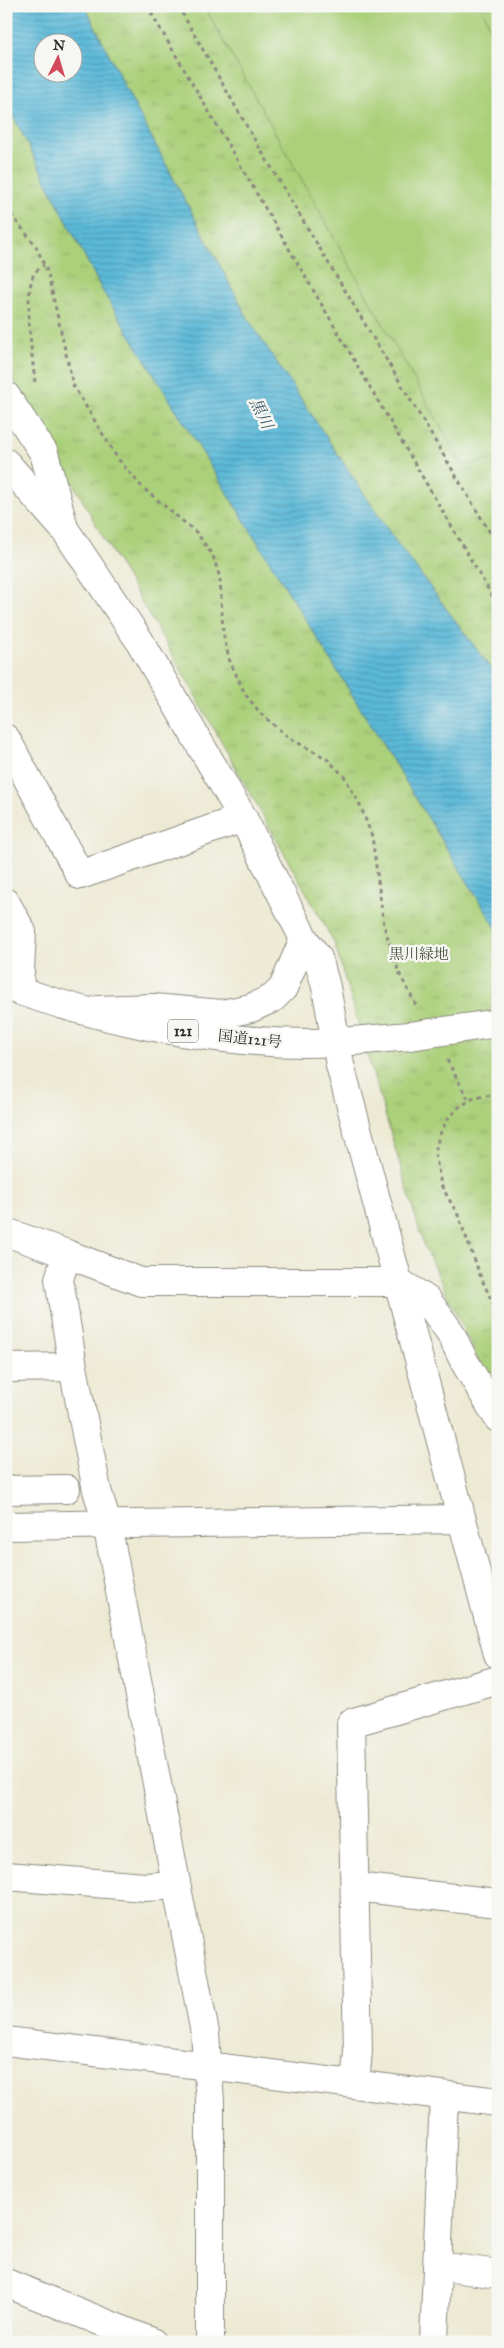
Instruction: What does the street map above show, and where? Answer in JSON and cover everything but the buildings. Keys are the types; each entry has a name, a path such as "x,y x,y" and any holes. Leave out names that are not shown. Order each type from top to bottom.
{"main road":[{"path":"6,396 44,453 65,530"},
{"path":"6,463 65,530 139,640 243,818 304,939 318,958 340,1065 399,1282 460,1519 498,1654"},
{"path":"6,739 80,874 243,818"},
{"path":"6,903 22,932 12,989"},
{"path":"82,1011 153,1008 222,1014 251,1008 273,998 283,988 304,939"},
{"name":"国道121号","path":"12,989 82,1011 154,1027 282,1043 337,1043 410,1036 498,1023"},
{"path":"6,1232 141,1282 399,1282 427,1300 450,1332 464,1361 498,1418"},
{"path":"67,1254 59,1279 73,1367 97,1490 107,1524 205,2033 208,2066 210,2342"},
{"path":"6,1368 73,1367"},
{"path":"6,1490 66,1489"},
{"path":"6,1526 460,1519"},
{"path":"355,2083 358,2051 351,1723 498,1680"},
{"path":"6,1876 145,1888 176,1885"},
{"path":"355,1887 498,1903"},
{"path":"6,2041 498,2102"},
{"path":"434,2342 444,2096"},
{"path":"438,2266 498,2274"},
{"path":"6,2283 152,2342"}],"path":[{"path":"147,6 498,606"},
{"path":"178,6 253,137 498,546"},
{"path":"6,208 36,246 44,265 73,385 118,459 142,488 197,533 213,556 220,578 223,632 229,659 245,694 261,714 289,738 326,758 344,776 360,805 372,836 384,926 399,973 418,1007"},
{"path":"26,425 36,415 37,407 30,308 31,283 34,274 44,265"},
{"path":"446,1058 469,1101"},
{"path":"498,1094 469,1101 459,1107 447,1120 439,1136 435,1154 441,1185 458,1215 474,1260 498,1315"}],"green space":[{"path":"85,6 498,6 498,678 392,536 250,322 129,95"},
{"path":"204,6 482,6 498,51 498,459 463,466"},
{"name":"黒川緑地","path":"6,102 102,290 498,931 498,1396 485,1375 424,1246 334,942 57,454 36,424 6,365"}],"water":[{"name":"黒川","path":"6,6 85,6 129,95 250,322 392,536 498,678 498,931 102,290 6,102"}]}
